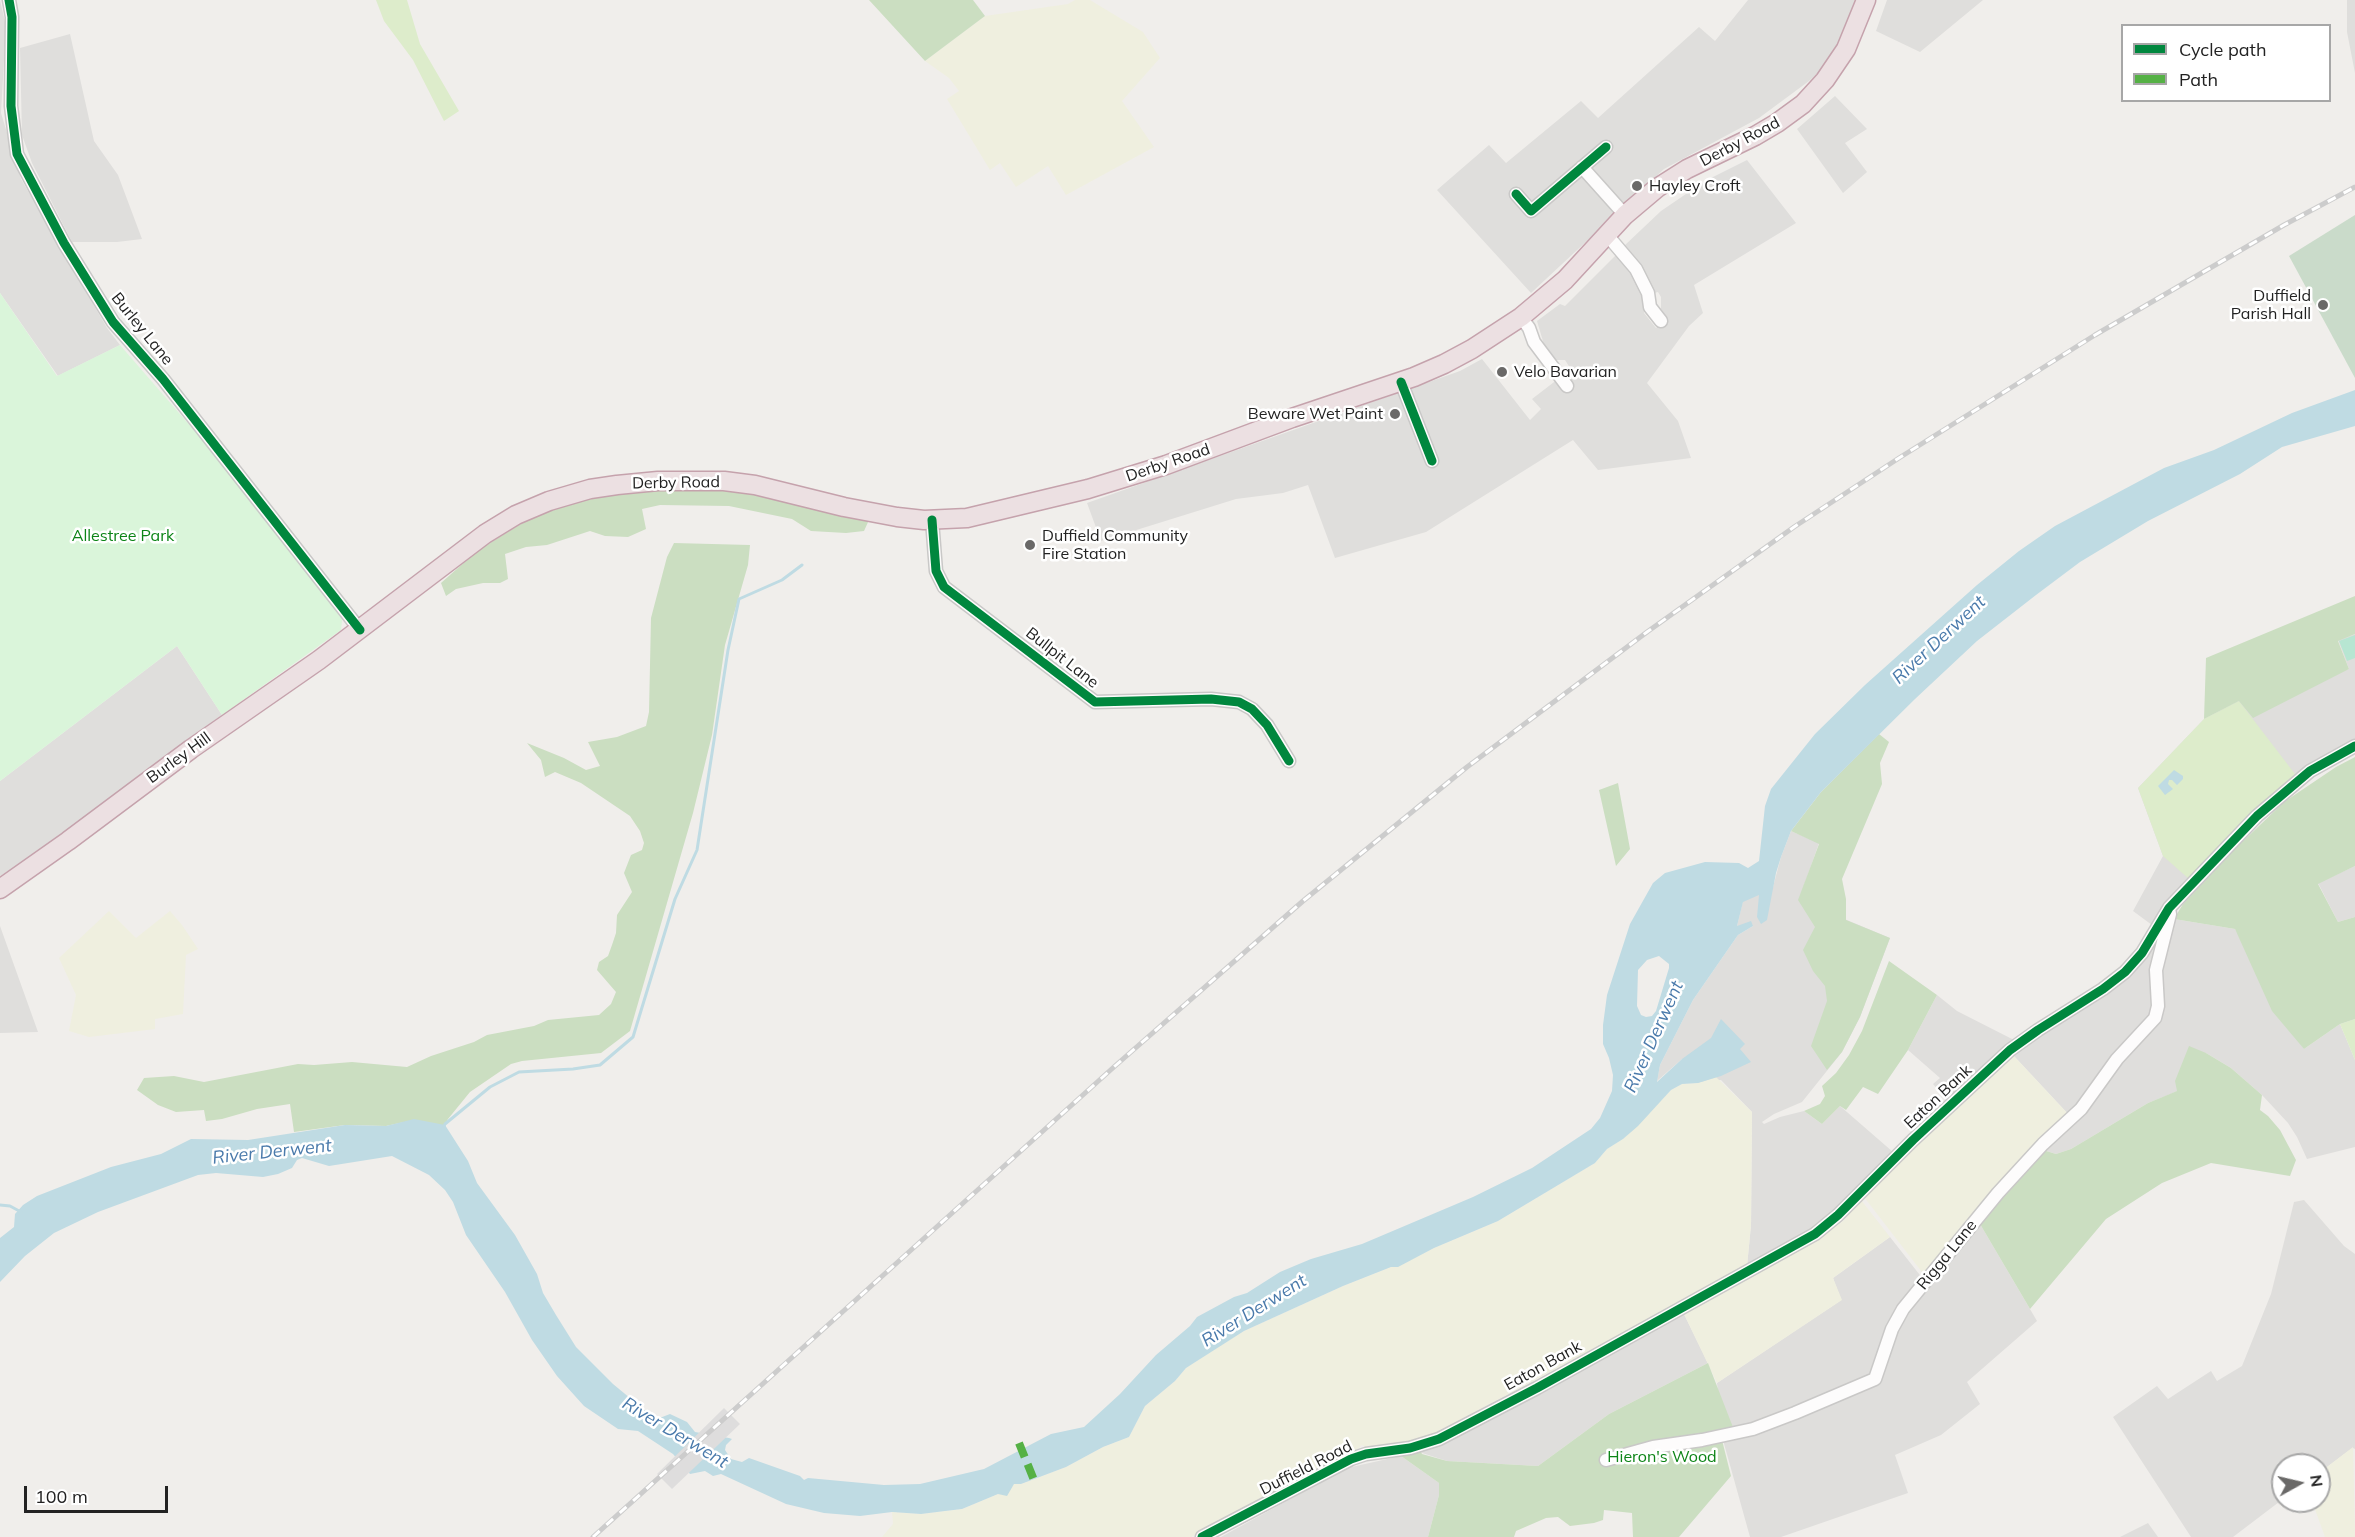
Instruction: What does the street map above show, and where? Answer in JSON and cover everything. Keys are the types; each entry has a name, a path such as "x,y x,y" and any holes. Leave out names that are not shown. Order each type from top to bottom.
{"highway":[{"name":"Derby Road","path":"360,630 450,560 500,525 549,501 598,487 658,481 740,483 883,515 932,520 982,516 1088,489 1166,465 1292,418 1401,382 1472,349 1521,317 1565,280 1625,215 1670,179 1755,136 1803,104 1825,80 1846,49 1866,0"},
{"name":"Burley Hill","path":"0,889 191,748 360,630"}],"street":[{"name":"Burley Lane","path":"9,0 12,17 12,106 17,154 63,243 113,322 163,379 360,630"},
{"path":"1516,194 1531,211 1606,147"},
{"path":"1582,167 1625,215"},
{"path":"1607,235 1636,269 1648,293 1650,307 1661,321"},
{"path":"1521,317 1529,328 1534,342 1566,386"},
{"path":"1401,382 1432,461"},
{"name":"Bullpit Lane","path":"932,520 936,571 944,587 1095,702 1211,699 1239,702 1252,709 1267,725 1289,761"},
{"name":"Eaton Bank","path":"1493,1410 1820,1230 1839,1215 1913,1140 2010,1050 2125,972 2142,953 2169,908 2257,816 2289,787 2323,763 2355,746"},
{"name":"Rigga Lane","path":"1606,1460 1653,1447 1702,1440 1753,1428 1875,1379 1892,1329 1903,1309 1998,1193 2043,1144 2081,1109 2117,1059 2155,1018 2158,1006 2156,970 2170,914 2169,908"},
{"name":"Duffield Road","path":"1202,1537 1337,1464 1366,1454 1425,1444 1493,1410"}],"shaded area":[{"path":"0,0 6,26 1,113 21,179 107,328 120,345 58,376 0,293"},
{"path":"1748,0 1856,0 1842,38 1827,65 1759,118 1664,169 1531,293 1437,190 1489,145 1506,163 1581,101 1598,118 1699,27 1715,41"},
{"path":"1887,0 1983,0 1920,52 1876,31"},
{"path":"2347,0 2355,0 2355,73 2347,32"},
{"path":"70,34 94,141 118,175 142,239 117,242 72,242 32,163 22,135 20,48"},
{"path":"1835,96 1867,129 1845,143 1867,172 1843,193 1797,129"},
{"path":"1747,160 1796,223 1694,285 1703,313 1689,326 1647,383 1678,421 1691,458 1598,470 1573,440 1426,532 1335,558 1308,485 1283,493 1236,499 1101,541 1087,503 1460,371 1482,359 1530,420 1541,409 1532,399 1558,379 1572,386 1568,376 1572,371 1565,360 1556,360 1545,348 1537,321 1560,304 1565,306 1618,253 1636,275 1646,296 1644,313 1656,328 1668,319 1661,309 1661,297 1658,292 1654,293 1645,272 1624,246 1661,211 1705,181"},
{"path":"2355,634 2355,741 2313,761 2278,787 2189,879 2152,925 2133,911 2163,856 2138,788 2204,719 2239,701 2349,669 2338,640"},
{"path":"177,646 222,715 37,854 0,876 0,781"},
{"path":"1791,831 1819,843 1799,900 1890,938 1860,1017 1842,1052 1802,1102 1762,1122 1764,1124 1804,1111 1822,1124 1840,1106 1893,1152 1836,1211 1814,1229 1747,1266 1751,1225 1752,1112 1721,1080 1698,1083 1682,1059 1657,1081 1660,1065 1693,1000 1738,935 1753,926 1737,926 1743,901 1773,887"},
{"path":"2355,866 2355,917 2338,922 2318,883"},
{"path":"2174,919 2235,929 2304,1049 2340,1024 2355,1060 2355,1147 2307,1159 2288,1123 2262,1095 2231,1068 2206,1053 2178,1091 2148,1103 2071,1149 2056,1154 2043,1150 2156,1025 2159,981"},
{"path":"0,926 38,1032 0,1033"},
{"path":"2153,945 2155,947 2152,963 2152,1007 2149,1016 2069,1115 2013,1055"},
{"path":"1937,995 1957,1011 2014,1040 1948,1101 1933,1084 1940,1078 1908,1050"},
{"path":"2304,1200 2344,1246 2355,1254 2355,1449 2353,1448 2331,1464 2331,1453 2271,1453 2271,1508 2233,1537 2191,1537 2113,1417 2157,1386 2168,1399 2211,1371 2217,1381 2242,1366 2271,1294 2294,1202"},
{"path":"1980,1224 2037,1321 1967,1382 1980,1404 1941,1435 1895,1455 1908,1493 1781,1537 1750,1537 1723,1440 1717,1383 1841,1300 1833,1278 1890,1237 1923,1279"},
{"path":"1683,1312 1708,1363 1609,1414 1538,1466 1447,1461 1419,1452"},
{"path":"1401,1456 1439,1483 1439,1495 1428,1537 1221,1537 1347,1468"},
{"path":"2148,1523 2158,1537 2120,1537"}],"green space":[{"path":"376,0 407,0 420,44 459,111 444,121 413,60 384,21"},
{"path":"869,0 973,0 985,16 925,61"},
{"path":"1075,0 1090,0 1143,32 1160,58 1122,101 1154,147 1066,195 1048,166 1016,187 1000,163 990,170 947,99 959,91 949,78 925,61 985,16 1068,4"},
{"path":"2355,215 2355,378 2289,256"},
{"name":"Allestree Park","path":"0,293 57,376 120,345 245,489 341,613 342,621 341,630 222,715 177,646 0,781"},
{"path":"662,489 741,490 869,520 864,531 846,533 811,531 792,519 729,506 660,505 642,509 646,529 628,537 605,536 590,531 547,545 526,547 505,554 508,579 500,583 483,583 456,589 446,596 441,583 477,551 524,522 564,505 610,494"},
{"path":"674,543 750,545 748,565 725,645 712,735 693,813 630,1031 601,1053 511,1064 470,1092 448,1119 440,1134 414,1120 386,1126 345,1125 294,1132 290,1104 206,1121 204,1110 176,1112 158,1105 137,1090 144,1078 174,1076 204,1082 298,1064 352,1062 407,1067 487,1035 534,1026 548,1020 599,1015 611,1004 616,992 597,970 599,962 608,956 616,933 617,915 632,892 624,873 631,855 642,850 644,843 640,831 630,816 581,783 555,772 545,777 541,760 527,743 586,770 600,766 588,742 617,737 646,726 649,712 651,618 667,557"},
{"path":"2355,596 2355,634 2338,641 2349,669 2253,718 2239,701 2204,719 2206,658"},
{"path":"2355,635 2355,658 2347,661 2339,641"},
{"path":"2239,701 2295,774 2234,830 2189,879 2163,856 2138,788 2204,719"},
{"path":"1879,734 1889,742 1880,763 1882,784 1842,879 1846,899 1846,920 1890,938 1860,1017 1842,1052 1827,1070 1811,1046 1827,1001 1825,986 1813,971 1803,950 1815,927 1798,900 1819,844 1791,831 1821,792"},
{"path":"2355,757 2355,866 2318,884 2338,922 2355,917 2355,1019 2340,1024 2304,1049 2272,1011 2235,929 2174,919 2183,904 2284,802"},
{"path":"1618,783 1630,849 1616,866 1599,790"},
{"path":"109,911 136,938 170,911 198,949 186,955 183,1014 155,1019 155,1029 89,1037 69,1031 76,995 59,958"},
{"path":"1889,961 1937,995 1908,1050 1878,1094 1863,1087 1846,1110 1840,1106 1822,1124 1804,1111 1820,1104 1825,1096 1822,1086 1836,1073 1849,1055 1862,1031"},
{"path":"2355,1019 2355,1060 2340,1024"},
{"path":"2189,1046 2231,1068 2262,1095 2260,1110 2280,1130 2296,1160 2290,1176 2211,1163 2162,1183 2106,1219 2030,1309 1980,1224 2043,1150 2056,1154 2071,1149 2148,1103 2177,1091 2175,1081"},
{"path":"2013,1055 2069,1115 2038,1141 2017,1163 1925,1276 1864,1197 1933,1128"},
{"path":"1716,1077 1752,1112 1751,1225 1747,1266 1435,1433 1415,1440 1366,1448 1362,1445 1357,1450 1191,1537 882,1537 893,1524 892,1512 921,1514 962,1509 998,1494 1014,1484 1021,1484 1066,1467 1103,1447 1129,1437 1145,1406 1175,1381 1186,1368 1219,1346 1244,1331 1343,1286 1398,1266 1498,1221 1595,1163 1607,1149 1623,1139 1671,1090 1682,1084 1698,1083"},
{"path":"1861,1200 1890,1237 1833,1278 1842,1300 1717,1383 1683,1312 1823,1236 1843,1221"},
{"name":"Hieron's Wood","path":"1708,1363 1736,1435 1722,1440 1731,1476 1679,1537 1633,1537 1632,1513 1604,1510 1603,1520 1594,1523 1570,1526 1558,1517 1546,1518 1516,1531 1514,1537 1428,1537 1439,1495 1439,1483 1401,1456 1420,1450 1422,1454 1447,1461 1538,1466 1609,1414"},
{"path":"2353,1447 2355,1537 2325,1537 2316,1513 2331,1513 2331,1464"}],"water":[{"name":"River Derwent","path":"2355,390 2355,426 2282,447 2240,474 2148,521 2080,562 1977,641 1821,792 1791,831 1776,873 1767,920 1761,924 1757,917 1759,895 1743,902 1737,926 1751,921 1753,926 1738,935 1693,1000 1660,1065 1657,1082 1682,1059 1711,1038 1721,1019 1745,1044 1740,1049 1751,1062 1721,1076 1698,1083 1682,1084 1671,1090 1638,1126 1607,1149 1595,1163 1498,1221 1434,1248 1398,1267 1391,1267 1343,1286 1244,1331 1186,1368 1175,1381 1145,1406 1129,1437 1103,1447 1066,1467 1021,1484 1014,1484 1007,1496 998,1494 962,1509 921,1514 892,1512 860,1516 824,1513 786,1504 721,1474 713,1476 705,1471 690,1474 673,1454 638,1431 618,1429 584,1406 557,1376 532,1340 505,1292 466,1235 453,1202 445,1190 429,1175 392,1156 329,1166 302,1158 297,1160 292,1168 263,1177 216,1173 198,1175 98,1212 54,1233 25,1256 0,1282 0,1238 14,1227 15,1214 23,1205 37,1196 111,1167 161,1154 191,1139 248,1140 345,1125 386,1126 414,1119 445,1125 468,1161 477,1183 515,1235 537,1274 543,1293 576,1347 613,1384 653,1417 657,1419 670,1414 687,1422 695,1432 732,1439 726,1445 725,1450 731,1459 742,1462 749,1458 800,1476 804,1480 808,1478 884,1485 920,1484 984,1469 1051,1434 1084,1427 1197,1317 1234,1297 1247,1293 1280,1272 1311,1259 1362,1244 1473,1197 1532,1168 1591,1129 1600,1118 1612,1091 1613,1075 1603,1044 1607,995 1630,924 1653,883 1665,873 1705,862 1739,863 1748,868 1759,861 1765,806 1771,789 1815,734 1865,685 1977,585 2019,551 2055,526 2164,468 2214,450 2292,413","holes":["1659,956 1669,964 1656,1011 1652,1016 1641,1015 1637,1006 1638,970 1647,960"]},
{"path":"2174,770 2183,776 2183,779 2177,785 2169,780 2168,784 2173,789 2165,795 2158,786"}],"pier":[{"path":"724,1408 740,1424 672,1489 657,1474"}],"waterway":[{"path":"443,1129 445,1124 490,1087 519,1072 600,1065 633,1037 675,899 697,850 728,650 739,599 782,580 802,565"},
{"path":"0,1205 10,1206 21,1212"}],"railway":[{"path":"593,1537 1115,1066 1303,901 1467,767 1647,632 1794,527 1899,458 2095,335 2284,225 2355,187"}],"marked path":[{"path":"1019,1443 1034,1480"}],"cycle path":[{"path":"9,0 12,17 11,106 17,154 64,243 113,322 163,379 360,630"},
{"path":"1516,194 1531,211 1606,147"},
{"path":"1401,382 1432,461"},
{"path":"932,520 936,571 944,587 1095,702 1211,699 1239,702 1252,709 1267,725 1289,761"},
{"path":"1202,1537 1351,1459 1366,1454 1410,1448 1439,1439 1537,1388 1815,1234 1838,1215 1913,1140 2010,1050 2125,972 2142,953 2169,908 2257,816 2310,771 2355,746"}],"place":[{"name":"Hayley Croft","path":"1637,186"},
{"name":"Duffield Parish Hall","path":"2323,305"},
{"name":"Velo Bavarian","path":"1502,372"},
{"name":"Beware Wet Paint","path":"1395,414"},
{"name":"Duffield Community Fire Station","path":"1030,545"}]}
